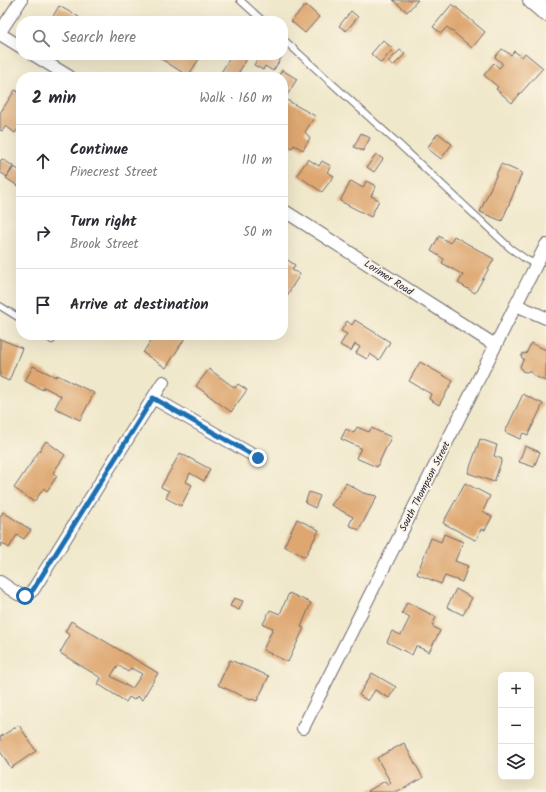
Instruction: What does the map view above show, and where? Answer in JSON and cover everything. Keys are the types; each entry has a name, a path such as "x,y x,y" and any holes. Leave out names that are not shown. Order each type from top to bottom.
{"main road":[{"path":"532,0 546,12"}],"street":[{"path":"16,44 0,33 21,0"},
{"path":"42,60 62,72"},
{"name":"Lorimer Road","path":"288,213 495,345"},
{"name":"South Thompson Street","path":"303,728 546,245"},
{"path":"516,305 546,318"},
{"path":"0,582 18,594 25,596 33,590 163,382"},
{"path":"153,398 258,458"}],"lane":[{"path":"240,0 258,16"},
{"path":"288,44 510,248 527,260 536,264"},
{"path":"0,306 16,317"}],"building":[{"path":"393,0 418,0 407,12"},
{"path":"452,4 485,32 472,48 447,27 441,33 433,27"},
{"path":"306,5 319,17 305,33 291,21"},
{"path":"59,6 77,16 53,16"},
{"path":"351,11 358,17 346,31 339,26"},
{"path":"383,40 393,49 381,63 371,54"},
{"path":"502,49 511,55 514,51 522,57 525,53 543,68 512,103 496,89 498,87 484,75 494,63 499,68 502,65 502,63 495,57"},
{"path":"400,50 405,54 393,66 388,62"},
{"path":"163,60 198,60 191,72 182,72"},
{"path":"229,60 246,60 239,72 221,72"},
{"path":"257,60 280,60 273,71 265,66 263,70 254,65"},
{"path":"288,74 297,79 288,94"},
{"path":"16,90 15,133 6,126 2,131 0,130 0,113"},
{"path":"288,101 315,116 305,132 310,138 303,150 294,145 292,148 288,146"},
{"path":"361,133 370,138 363,151 354,147"},
{"path":"438,133 452,144 441,159 427,148"},
{"path":"376,154 383,159 374,172 367,167"},
{"path":"2,159 13,166 7,177 0,172 0,161"},
{"path":"308,159 319,166 322,161 331,166 327,172 334,176 322,192 297,175"},
{"path":"501,164 522,173 502,221 480,212"},
{"path":"14,167 16,168 16,185 6,178"},
{"path":"351,181 363,188 366,181 376,186 371,196 379,200 371,217 340,201"},
{"path":"439,236 450,243 454,236 494,259 475,293 458,283 463,275 442,263 444,259 431,251"},
{"path":"288,260 295,265 292,270 300,274 288,294"},
{"path":"355,320 390,342 379,360 370,354 367,359 356,353 360,347 355,344 351,351 340,345 347,334 341,331 347,321 352,325"},
{"path":"0,339 22,348 9,381 0,377"},
{"path":"151,340 184,340 166,368 143,353"},
{"path":"531,343 546,350 546,381 534,376 529,371 522,371 520,366 524,359 521,357 523,353 526,354"},
{"path":"420,362 453,381 439,405 429,399 431,394 409,381"},
{"path":"33,366 56,377 57,375 94,393 80,420 55,408 61,396 44,387 43,390 25,381"},
{"path":"209,369 235,388 238,384 247,390 231,412 196,386"},
{"path":"523,394 543,404 528,435 523,433 520,439 505,432"},
{"path":"357,427 369,432 371,428 391,437 377,467 356,458 361,448 341,439 346,429 354,433"},
{"path":"480,439 497,445 494,456 502,459 494,482 468,473"},
{"path":"46,441 65,455 53,473 57,476 47,491 44,488 34,502 14,488"},
{"path":"525,446 540,452 534,467 519,462"},
{"path":"180,453 210,469 204,481 190,473 186,482 192,485 181,506 166,498 169,491 161,487"},
{"path":"346,483 363,493 377,496 359,530 349,525 353,517 331,505"},
{"path":"465,483 490,496 483,511 492,517 485,530 481,529 475,540 443,523"},
{"path":"309,492 320,496 315,508 305,503"},
{"path":"3,512 31,530 24,539 17,535 9,548 2,543 0,547 0,517"},
{"path":"297,519 319,530 305,557 284,546"},
{"path":"444,534 463,542 455,561 468,566 462,582 445,576 441,584 417,574 431,538 441,542"},
{"path":"456,589 472,598 463,615 447,607"},
{"path":"289,593 311,603 301,627 304,628 288,662 263,650 273,628 263,624 270,610 280,614"},
{"path":"234,598 243,601 239,610 230,606"},
{"path":"407,602 436,617 432,626 440,631 429,652 416,646 412,655 387,642 392,631 401,635 410,617 402,613"},
{"path":"71,621 158,673 142,700 137,696 134,700 129,697 126,702 98,684 101,678 60,653 70,635 65,632","holes":["118,665 128,672 131,668 142,674 132,689 111,676"]},
{"path":"230,660 269,676 257,701 251,700 218,685"},
{"path":"372,673 396,687 389,698 375,690 368,701 359,695"},
{"path":"19,725 36,751 11,768 0,751 0,737"},
{"path":"404,743 423,778 398,792 369,792 368,791 385,781 388,785 391,783 377,758"}],"route":[{"path":"25,596 33,590 153,398 258,458"}]}
